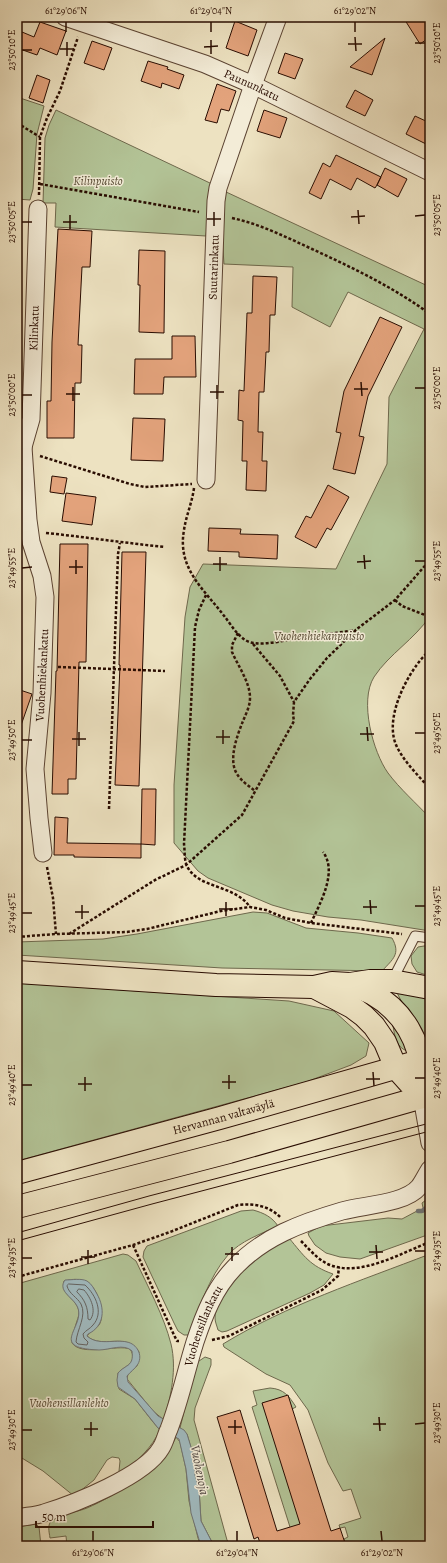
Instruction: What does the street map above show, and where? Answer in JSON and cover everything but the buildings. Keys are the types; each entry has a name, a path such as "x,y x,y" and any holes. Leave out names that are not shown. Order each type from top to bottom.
{"highway":[{"path":"17,972 216,985 314,987 332,983 350,984 370,981 392,981 430,988"},
{"path":"350,984 373,994 391,1006 406,1023 426,1060 426,1096"},
{"path":"314,987 352,1007 364,1016 374,1026 385,1042 396,1068 426,1096"},
{"name":"Hervannan valtaväylä","path":"17,1173 426,1060"},
{"path":"17,1207 229,1152 426,1096"}],"street":[{"name":"Paununkatu","path":"65,17 84,20 205,64 253,85 430,172"},
{"name":"Suutarinkatu","path":"200,482 214,214 218,188 278,17"},
{"name":"Kilinkatu","path":"20,446 31,419 38,209"},
{"name":"Vuohenhiekankatu","path":"20,446 29,532 42,576 45,597 43,666 35,769 43,853"},
{"path":"426,1096 430,1143"},
{"name":"Vuohensillankatu","path":"17,1518 42,1514 88,1497 126,1477 150,1462 161,1448 177,1408 188,1362 207,1308 224,1278 247,1254 290,1229 343,1211 400,1199 418,1188 428,1178"}],"lane":[{"path":"392,981 415,936 430,938"}],"path":[{"path":"38,209 40,184 40,137 60,91 84,20"},
{"path":"17,122 40,137"},
{"path":"40,184 214,214 245,221 280,234 345,264 393,289 430,314"},
{"path":"20,446 39,456 130,484 145,487 200,482 184,528 182,541 184,556 190,573 206,595 215,603 238,633 252,644 280,676 294,702"},
{"path":"29,532 72,535 120,543 165,547"},
{"path":"109,809 118,554 120,543"},
{"path":"69,934 154,880 186,865 242,815 294,721 294,702 310,679 327,658 357,629 396,600 430,560"},
{"path":"206,595 199,610 195,627 185,817 184,844 186,865 192,873 203,881 237,894 245,900 250,907"},
{"path":"396,600 402,606 430,617"},
{"path":"252,644 357,629"},
{"path":"238,633 232,646 232,652 250,691 250,699 239,731 234,764 236,773 255,791"},
{"path":"430,650 408,678 399,698 392,726 397,747 407,762 430,789"},
{"path":"43,666 165,671"},
{"path":"312,923 324,893 329,872 327,857 323,852"},
{"path":"43,853 53,898 56,934"},
{"path":"17,937 56,934 107,933 147,929 221,911 250,907 266,910 285,918 312,923 415,936"},
{"path":"17,1277 133,1245 238,1205 249,1204 259,1205 270,1209 279,1216 317,1257 329,1265 349,1269 362,1268 430,1242"},
{"path":"133,1245 174,1336 177,1340 182,1342"},
{"path":"220,1339 322,1290 338,1276 339,1267"}],"green space":[{"path":"17,97 44,106 37,134 33,189 30,200 17,199"},
{"name":"Kilinpuisto","path":"56,110 212,184 206,236 55,227 56,203 43,203 45,138"},
{"name":"Vuohenhiekanpuisto","path":"224,191 430,287 430,616 417,632 387,661 374,677 370,687 368,712 373,740 382,764 398,785 430,818 430,931 361,920 328,917 293,911 272,905 208,878 198,871 174,843 174,785 185,617 190,587 203,564 336,569 387,464 389,397 424,329 348,292 330,327 292,307 293,267 224,264 221,220"},
{"path":"253,912 267,913 306,928 392,938 395,944 396,952 392,960 382,971 222,968 17,955 17,942 103,939"},
{"path":"430,945 430,976 417,972 412,964 411,956 418,947"},
{"path":"17,983 289,1001 334,1011 369,1043 366,1056 351,1065 306,1082 17,1161"},
{"path":"394,987 430,993 430,1041 423,1043"},
{"path":"400,1024 407,1051 400,1047 395,1038 393,1026"},
{"path":"430,1197 430,1234 360,1259 340,1257 326,1253 315,1245 308,1233 321,1226 388,1218 402,1219 417,1211 424,1212 422,1203"},
{"path":"253,1210 261,1212 273,1220 278,1226 238,1246 228,1255 215,1273 210,1283 188,1335 184,1335 178,1331 174,1323 143,1257 144,1251 147,1246 241,1211"},
{"path":"289,1238 303,1255 313,1264 333,1274 324,1285 310,1293 227,1331 222,1332 218,1330 215,1320 216,1312 223,1295 235,1278 256,1256"},
{"name":"Vuohensillanlehto","path":"123,1254 128,1255 136,1261 168,1333 173,1353 173,1373 169,1402 164,1420 153,1411 127,1379 128,1374 137,1366 139,1352 134,1346 121,1341 93,1340 87,1336 99,1325 101,1318 99,1300 93,1288 84,1281 64,1281 63,1286 67,1294 76,1304 79,1312 72,1343 77,1347 92,1350 117,1348 130,1349 133,1358 130,1364 118,1373 119,1389 135,1399 160,1430 149,1448 133,1464 120,1472 119,1458 112,1457 107,1460 94,1480 74,1496 43,1471 17,1455 17,1284"},
{"path":"430,1254 430,1546 346,1546 344,1539 348,1537 345,1527 340,1528 339,1525 361,1518 351,1489 343,1491 328,1463 308,1410 290,1385 266,1374 224,1347 223,1344 272,1317 324,1294"},
{"path":"205,1357 211,1359 211,1365 195,1408 194,1420 227,1540 231,1546 214,1546 201,1521 199,1489 195,1479 193,1455 187,1434 180,1428 196,1363"},
{"path":"270,1388 279,1390 286,1394 296,1407 292,1409 307,1546 296,1546 252,1407 257,1405 253,1391"},
{"path":"176,1437 180,1442 186,1469 189,1501 201,1546 67,1546 66,1536 50,1538 49,1526 52,1520 59,1516 87,1508 98,1503 138,1479 161,1459 170,1448"},
{"path":"36,1524 39,1527 41,1546 17,1546 17,1527"}],"water":[{"path":"65,1280 82,1280 87,1281 92,1285 100,1299 102,1316 98,1326 87,1336 101,1342 122,1341 134,1345 138,1350 140,1357 137,1366 127,1376 128,1382 158,1416 184,1430 187,1434 195,1460 195,1475 199,1489 201,1521 214,1546 201,1546 191,1513 186,1469 179,1439 158,1428 135,1399 118,1387 118,1373 131,1363 132,1351 125,1347 99,1350 83,1348 74,1345 71,1340 79,1311 75,1303 64,1290 63,1284"}],"waterway":[{"path":"418,1211 422,1211 430,1205"}],"tram line":[{"path":"17,1233 149,1196 430,1123"},
{"path":"17,1241 430,1131"}],"water label":[{"name":"Vuohenoja","path":"200,1470"}]}
